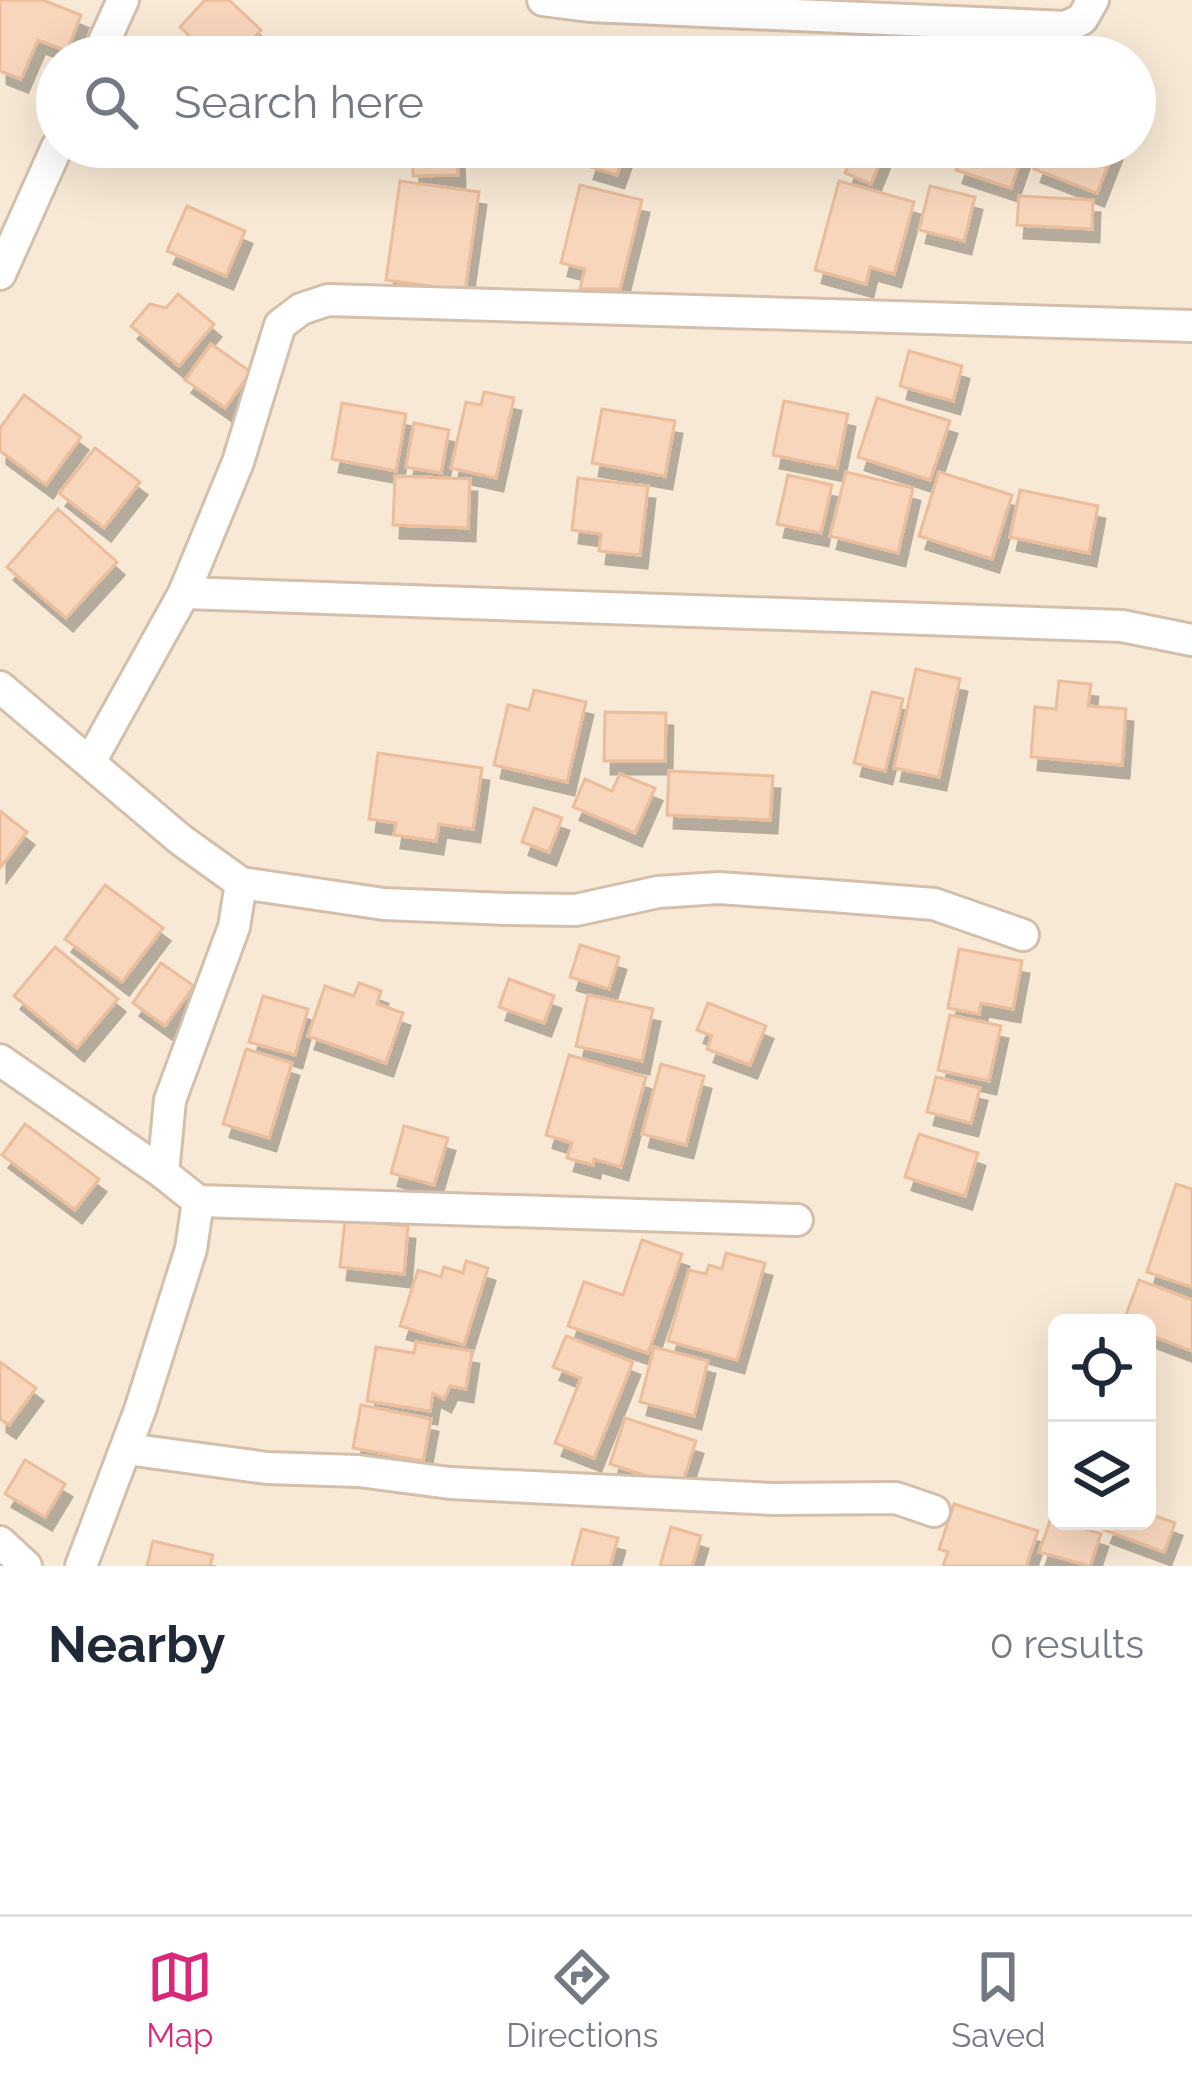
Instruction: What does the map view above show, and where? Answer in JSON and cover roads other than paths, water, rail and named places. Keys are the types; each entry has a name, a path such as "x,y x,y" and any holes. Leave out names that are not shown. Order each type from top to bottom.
{"street":[{"path":"107,36 123,0"},
{"path":"543,0 1066,27 1082,19 1093,0"},
{"path":"0,274 48,168"},
{"path":"90,762 184,593 238,462 280,325 301,309 328,300 1192,326"},
{"path":"184,593 1122,626 1192,640"},
{"path":"0,687 181,840 241,883 384,904 576,910 658,892 833,896 934,904 1023,935"},
{"path":"163,1174 170,1100 234,927 241,883"},
{"path":"0,1060 198,1201 797,1220"},
{"path":"81,1566 127,1448 191,1250 198,1201"},
{"path":"127,1448 268,1468 358,1471 450,1483 772,1499 896,1498 934,1511"},
{"path":"0,1542 26,1566"}]}
